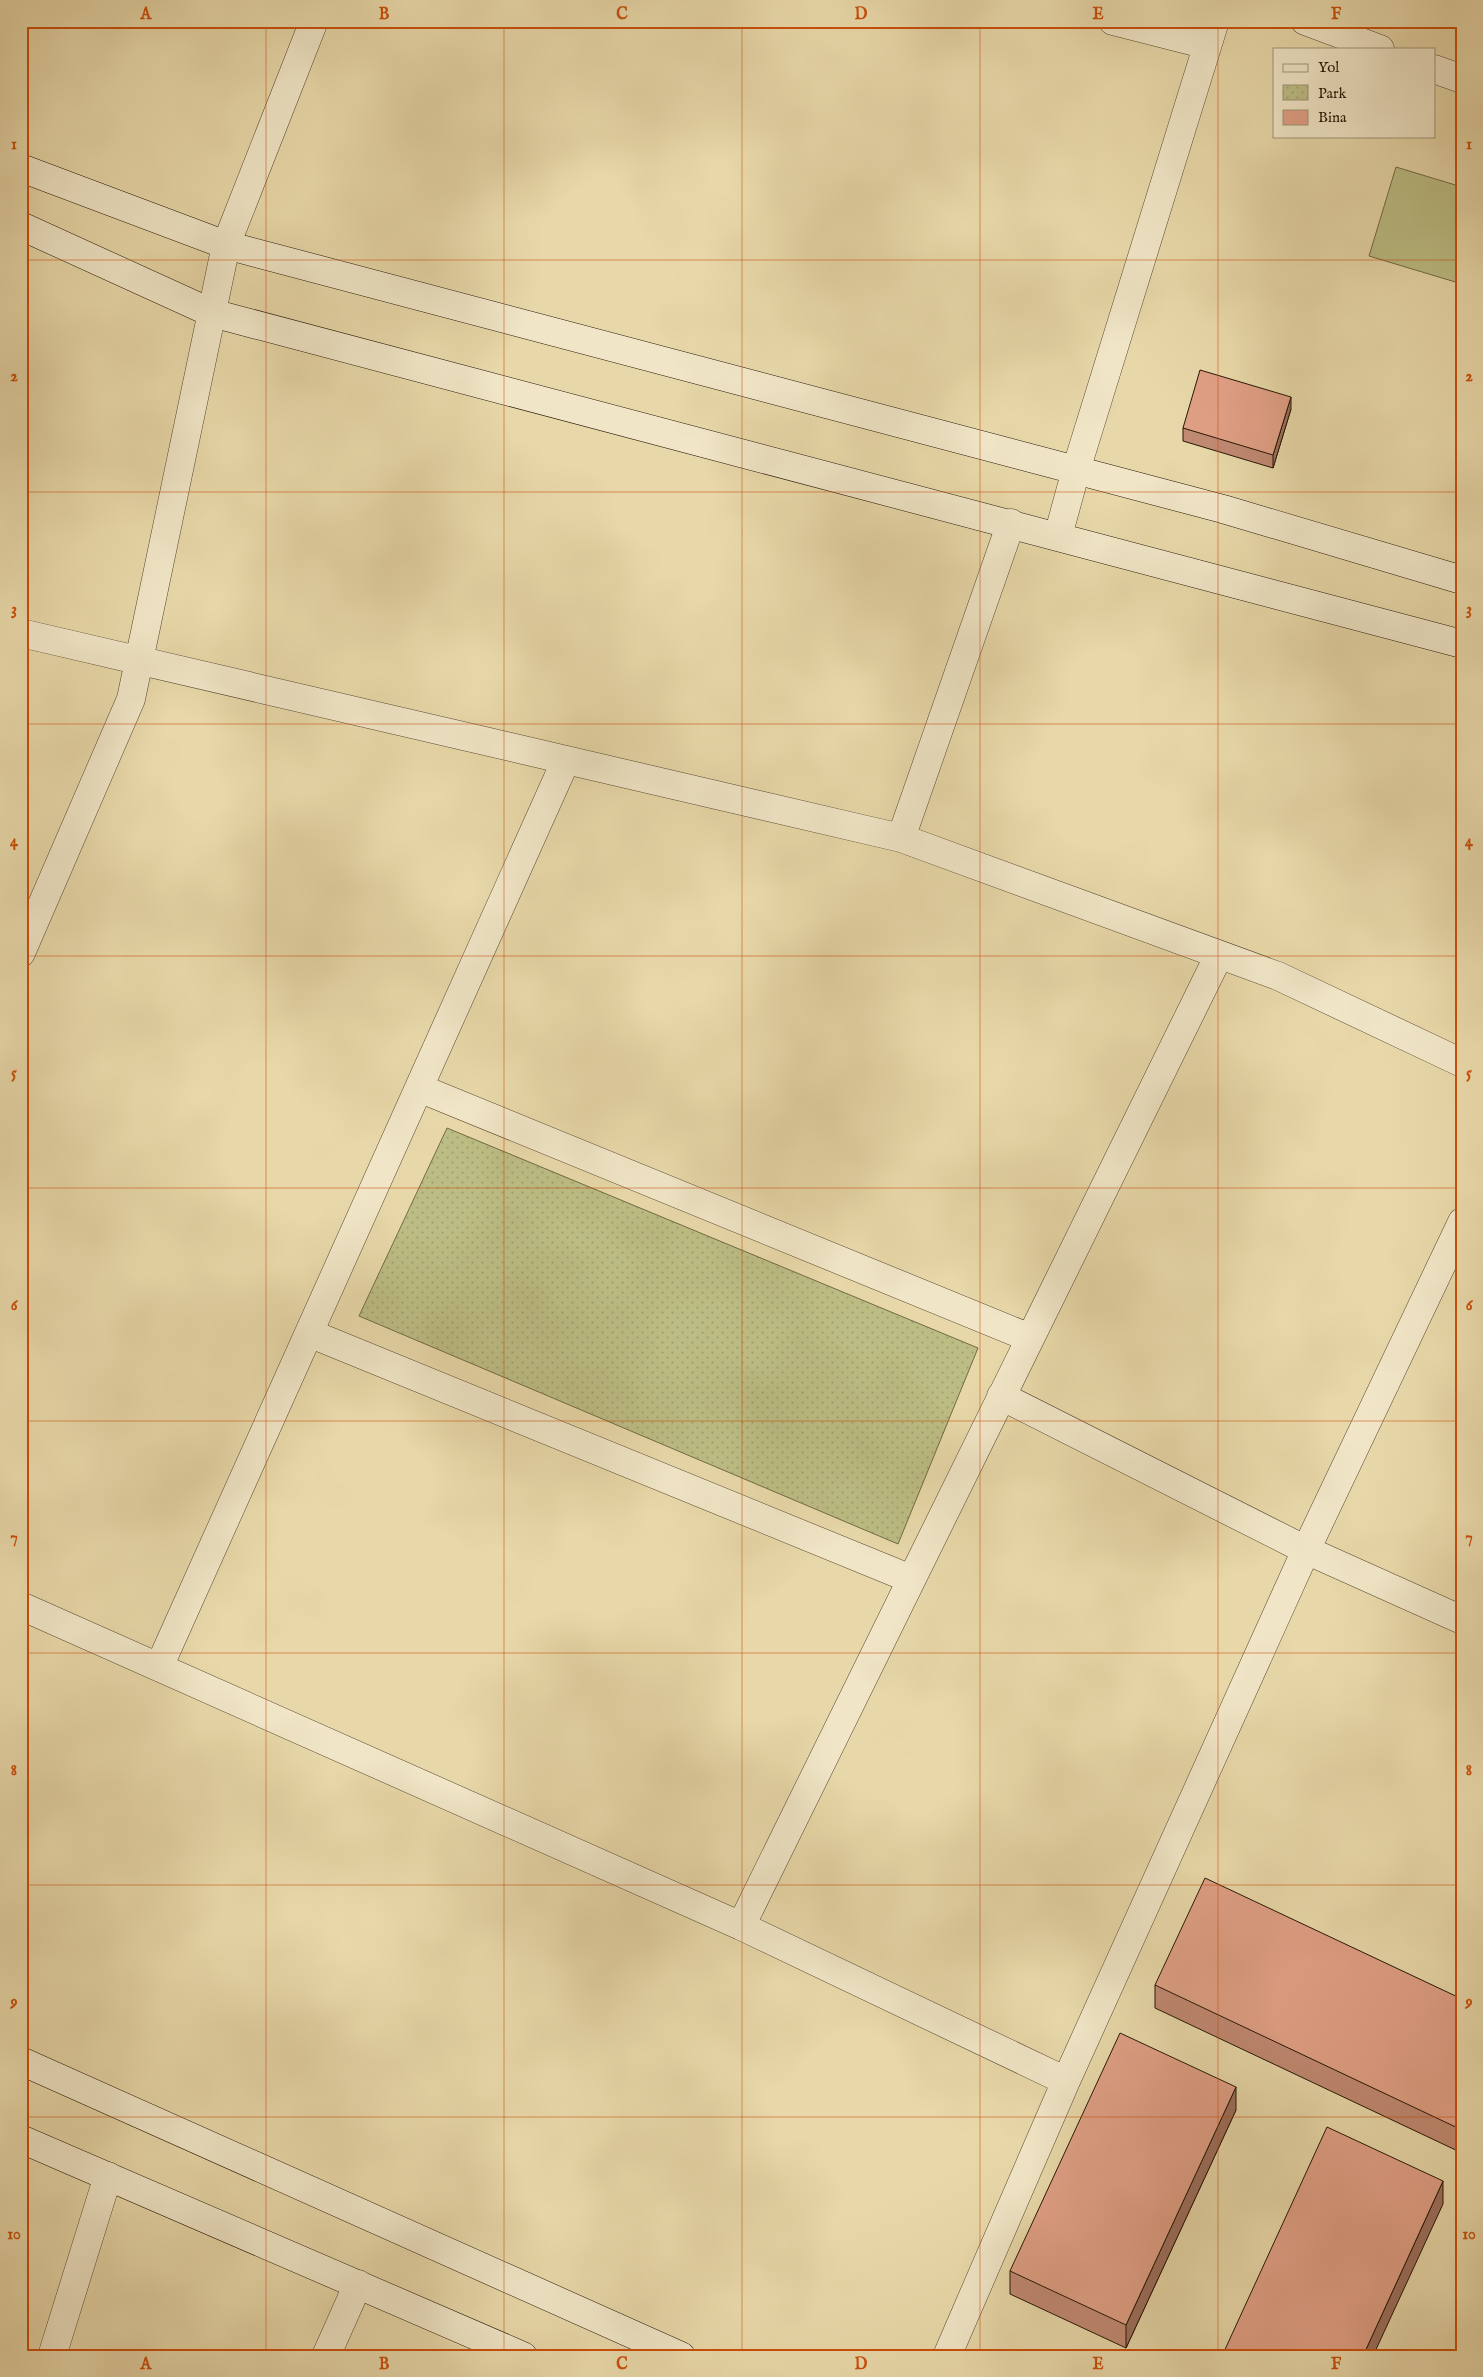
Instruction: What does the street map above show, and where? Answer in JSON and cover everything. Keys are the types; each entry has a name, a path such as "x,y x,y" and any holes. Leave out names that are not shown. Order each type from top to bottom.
{"street":[{"path":"21,953 131,699 226,246 314,21"},
{"path":"1058,536 1076,470 1211,33 1113,21"},
{"path":"1305,21 1377,48"},
{"path":"1436,70 1462,79"},
{"path":"21,168 226,246 1223,509 1462,580"},
{"path":"21,226 212,313 1011,523 1462,644"},
{"path":"901,838 1011,523"},
{"path":"21,633 901,838 1278,976 1462,1063"},
{"path":"159,1667 566,760"},
{"path":"741,1926 1219,955"},
{"path":"419,1088 1030,1338"},
{"path":"947,2356 1066,2081 1306,1550 1462,1222"},
{"path":"309,1333 911,1579"},
{"path":"1001,1396 1306,1550 1462,1620"},
{"path":"21,1606 741,1926 1066,2081"},
{"path":"21,2061 681,2356"},
{"path":"21,2139 523,2356"},
{"path":"52,2356 108,2176"},
{"path":"326,2356 358,2284"}],"green space":[{"path":"1396,167 1462,187 1462,284 1369,256"},
{"path":"447,1128 978,1348 898,1544 359,1316"}],"building":[{"path":"1200,370 1291,397 1273,455 1183,428"},
{"path":"1205,1878 1462,1999 1462,2130 1155,1985"},
{"path":"1120,2033 1236,2087 1126,2325 1010,2271"},
{"path":"1327,2127 1443,2181 1363,2356 1222,2356"}]}
